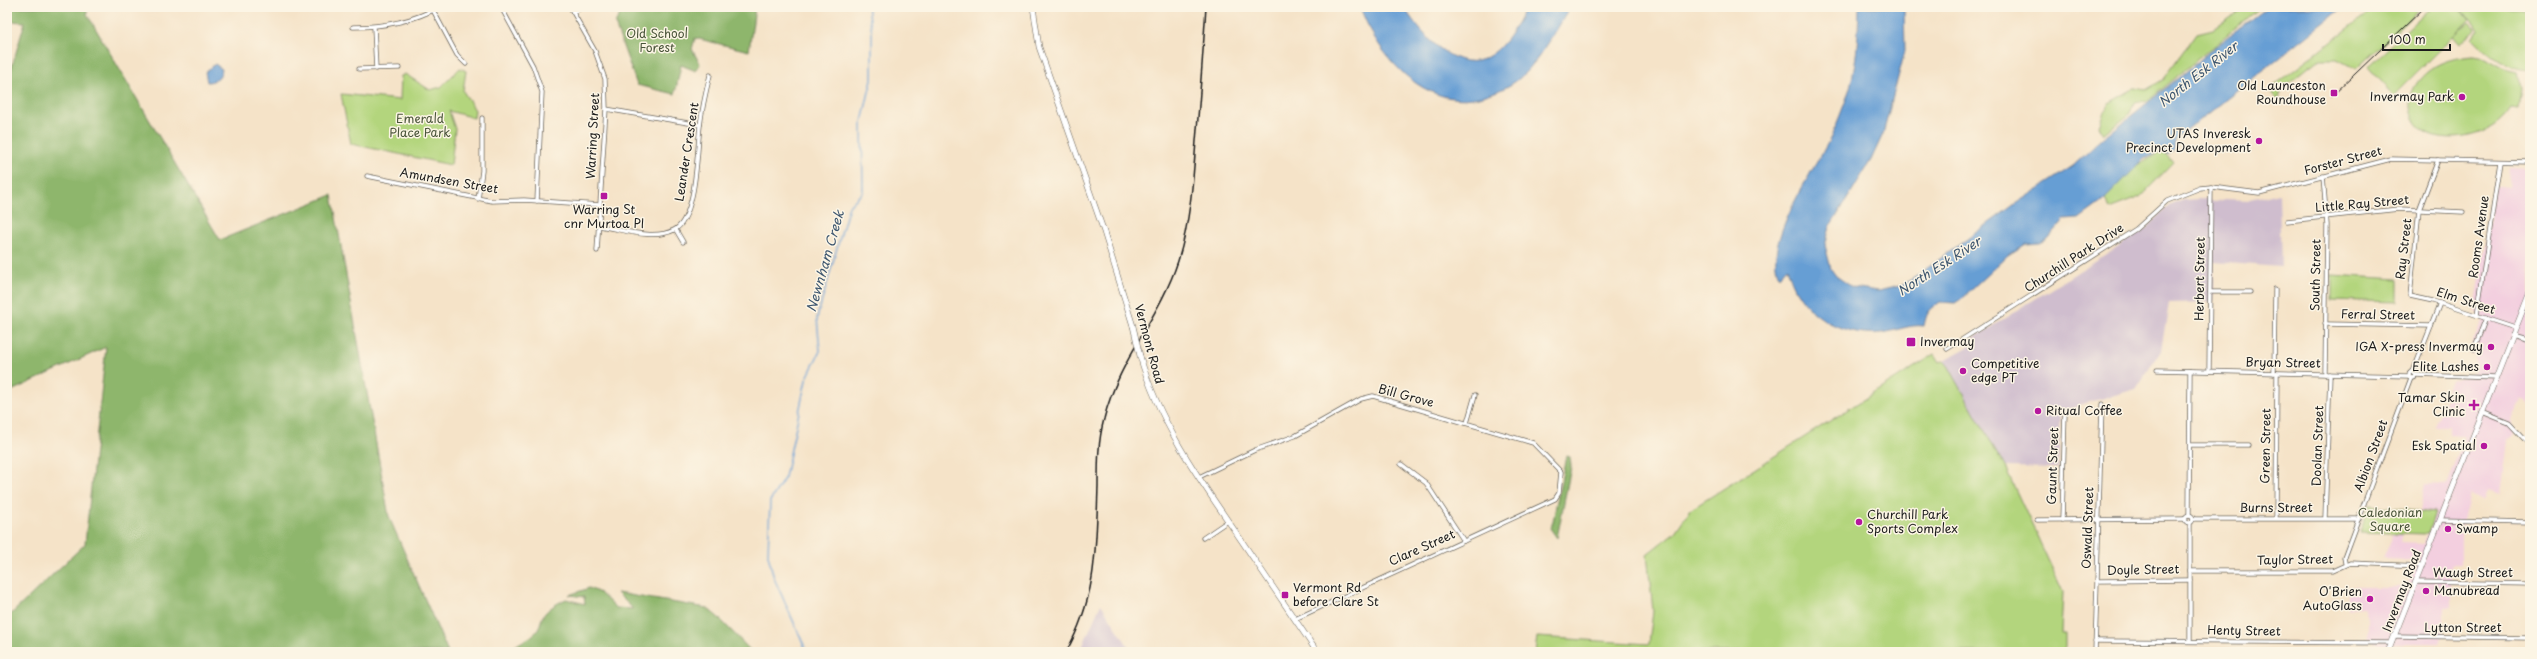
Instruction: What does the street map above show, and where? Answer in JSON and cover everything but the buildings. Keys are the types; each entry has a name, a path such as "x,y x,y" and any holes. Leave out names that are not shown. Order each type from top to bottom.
{"street":[{"path":"353,27 374,27 400,22 439,7"},
{"path":"501,7 533,66 542,92 537,200"},
{"name":"Warring Street","path":"570,7 601,65 605,79 606,108 599,226 596,251"},
{"path":"573,12 583,7"},
{"name":"Vermont Road","path":"1033,7 1039,47 1114,260 1140,356 1155,401 1199,477 1317,652"},
{"path":"433,10 457,55 466,64"},
{"path":"374,27 376,69"},
{"path":"359,69 399,68"},
{"name":"Leander Crescent","path":"676,230 685,219 688,210 695,176 700,125 710,74"},
{"path":"606,108 700,125"},
{"path":"478,199 482,164 482,118"},
{"name":"Forster Street","path":"2211,187 2259,193 2386,159 2530,162"},
{"name":"Ray Street","path":"2410,296 2419,210 2438,160"},
{"name":"Rooms Avenue","path":"2477,315 2500,162"},
{"name":"Amundsen Street","path":"367,176 492,201 537,200 600,205"},
{"name":"South Street","path":"2323,176 2327,217 2325,374"},
{"name":"Herbert Street","path":"2208,371 2211,187"},
{"name":"Churchill Park Drive","path":"1947,349 2136,229 2167,201 2200,188 2211,187"},
{"name":"Little Ray Street","path":"2287,221 2399,209 2463,212"},
{"path":"599,226 654,234 676,230 683,242"},
{"name":"Green Street","path":"2275,289 2276,518"},
{"path":"2210,292 2250,292"},
{"name":"Invermay Road","path":"2388,652 2530,292"},
{"name":"Elm Street","path":"2410,296 2440,303 2515,328"},
{"path":"2410,377 2414,374 2440,303"},
{"path":"2474,349 2486,318"},
{"name":"Ferral Street","path":"2326,324 2431,326"},
{"path":"2512,335 2530,340"},
{"name":"Bryan Street","path":"2157,370 2410,377"},
{"path":"2186,519 2189,515 2190,371"},
{"name":"Doolan Street","path":"2324,518 2330,374"},
{"path":"2414,374 2495,378"},
{"name":"Albion Street","path":"2345,564 2344,557 2410,377"},
{"path":"1467,423 1475,395"},
{"name":"Bill Grove","path":"1199,477 1256,450 1290,439 1367,397 1380,397 1537,446 1561,472 1558,496"},
{"name":"Oswald Street","path":"2095,652 2102,404"},
{"name":"Gaunt Street","path":"2062,520 2065,412"},
{"path":"2482,412 2509,423 2530,445"},
{"path":"2190,445 2249,444"},
{"path":"1401,464 1426,483 1464,541"},
{"name":"Clare Street","path":"1295,619 1558,496"},
{"path":"2189,515 2193,519 2190,523 2190,641"},
{"name":"Burns Street","path":"2193,519 2359,518"},
{"path":"2037,520 2186,519 2190,523"},
{"path":"2440,520 2530,522"},
{"path":"1203,538 1228,521"},
{"name":"Taylor Street","path":"2190,571 2332,571 2345,564 2422,566"},
{"name":"Doyle Street","path":"2097,581 2190,580"},
{"name":"Waugh Street","path":"2416,582 2530,584"},
{"name":"Lytton Street","path":"2395,636 2530,638"},
{"name":"Henty Street","path":"2095,640 2392,643"}],"shaded area":[{"path":"2510,168 2530,169 2530,406 2522,399 2511,419 2514,435 2507,442 2500,494 2488,490 2484,500 2470,495 2461,527 2461,565 2451,565 2451,606 2444,606 2444,633 2440,643 2401,643 2382,647 2367,637 2367,619 2363,608 2348,609 2348,587 2407,587 2417,560 2383,559 2394,533 2403,533 2400,542 2424,543 2435,512 2420,510 2425,484 2446,485 2465,436 2449,435 2449,426 2435,426 2452,381 2475,371 2475,355 2468,354 2482,320 2475,310 2493,190 2499,186 2509,187"},
{"path":"2279,193 2281,267 2214,262 2214,302 2169,303 2161,350 2136,389 2061,410 2058,468 2005,467 1945,360 1968,347 1969,341 2147,228 2170,205 2184,200 2200,199 2215,202 2224,199 2251,200"},
{"path":"1101,604 1132,652 1080,652"}],"green space":[{"path":"7,7 87,7 87,14 220,240 332,195 389,517 448,652 7,652 7,618 85,544 106,347 7,393 7,83 25,22 7,21"},
{"name":"Old School Forest","path":"624,7 755,7 749,51 695,38 692,49 700,64 696,71 681,65 675,94 637,85 615,24"},
{"path":"2245,7 2260,7 2149,100 2134,103 2130,113 2104,134 2099,126 2109,103 2135,88 2146,90 2164,79 2197,33 2213,29"},
{"path":"2376,7 2422,7 2356,69 2337,59 2319,59 2281,89 2279,100 2282,101 2282,104 2273,95 2270,89"},
{"path":"2432,7 2458,7 2470,19 2394,95 2368,67"},
{"path":"2459,7 2530,7 2530,70 2513,67 2498,60 2485,50 2473,38 2478,30 2471,19"},
{"path":"2469,22 2476,29 2460,44 2453,36"},
{"name":"Invermay Park","path":"2474,56 2486,58 2505,69 2518,72 2521,88 2518,109 2511,108 2503,118 2493,126 2482,132 2469,136 2443,137 2424,131 2413,119 2410,104 2414,88 2426,73 2446,62"},
{"name":"Emerald Place Park","path":"460,68 466,71 463,91 475,110 474,118 449,111 455,129 451,165 351,144 341,94 400,100 401,76 405,74 430,90 441,87"},
{"path":"2163,151 2173,163 2140,197 2109,209 2104,196 2135,167"},
{"path":"2332,275 2398,279 2398,302 2332,300"},
{"name":"Churchill Park Sports Complex","path":"1935,354 1940,362 1945,360 2005,467 2063,592 2061,633 2065,633 2065,652 1535,652 1537,637 1649,644 1653,611 1647,554 1675,532 1690,510"},
{"path":"1566,456 1570,457 1571,467 1557,538 1550,528 1553,521"},
{"name":"Caledonian Square","path":"2369,505 2435,512 2428,534 2359,532"},
{"path":"589,588 600,593 616,608 633,609 617,593 707,608 720,619 752,652 510,652 515,646 532,636 537,631 543,616 553,606 566,599 585,604 584,597 569,595"}],"water":[{"path":"1360,7 1404,7 1427,37 1437,46 1448,54 1460,59 1472,61 1483,59 1503,44 1518,22 1525,7 1570,7 1542,53 1521,77 1509,86 1496,92 1464,99 1444,96 1425,89 1408,77 1392,62 1379,45 1368,26"},
{"name":"North Esk River","path":"1859,7 1904,7 1905,51 1883,134 1871,160 1830,227 1825,245 1831,269 1836,276 1852,287 1878,291 1900,286 1914,278 2015,204 2073,166 2101,140 2197,63 2214,47 2267,7 2343,7 2175,140 2174,151 2169,154 2159,152 2144,159 2102,202 2079,219 2064,220 2048,239 2040,243 2026,244 2008,255 1955,303 1940,302 1936,305 1930,310 1924,326 1908,327 1882,333 1865,333 1850,331 1821,318 1800,296 1792,283 1787,267 1779,276 1776,261 1778,244 1784,225 1803,185 1831,137 1847,97 1855,64"},
{"path":"215,64 222,69 219,77 215,80 207,82 205,72"}],"waterway":[{"name":"Newnham Creek","path":"807,652 774,578 768,555 770,501 785,477 806,380 820,351 817,318 849,206 863,192 862,122 872,79 872,33 868,7"}],"tram line":[{"path":"2332,96 2425,7"}],"railway":[{"path":"1066,652 1084,612 1093,572 1097,530 1099,452 1104,419 1110,398 1119,378 1161,301 1178,261 1182,246 1194,172 1206,7"}],"place":[{"name":"Old Launceston Roundhouse","path":"2334,93"},
{"name":"Invermay Park","path":"2462,97"},
{"name":"UTAS Inveresk Precinct Development","path":"2259,141"},
{"name":"Warring St cnr Murtoa Pl","path":"604,196"},
{"name":"Invermay","path":"1911,342"},
{"name":"IGA X-press Invermay","path":"2491,347"},
{"name":"Elite Lashes","path":"2487,367"},
{"name":"Competitive edge PT","path":"1963,371"},
{"name":"Tamar Skin Clinic","path":"2474,405"},
{"name":"Ritual Coffee","path":"2038,411"},
{"name":"Esk Spatial","path":"2484,446"},
{"name":"Churchill Park Sports Complex","path":"1859,522"},
{"name":"Swamp","path":"2448,529"},
{"name":"Manubread","path":"2426,591"},
{"name":"Vermont Rd before Clare St","path":"1285,595"},
{"name":"O'Brien AutoGlass","path":"2370,599"}]}
